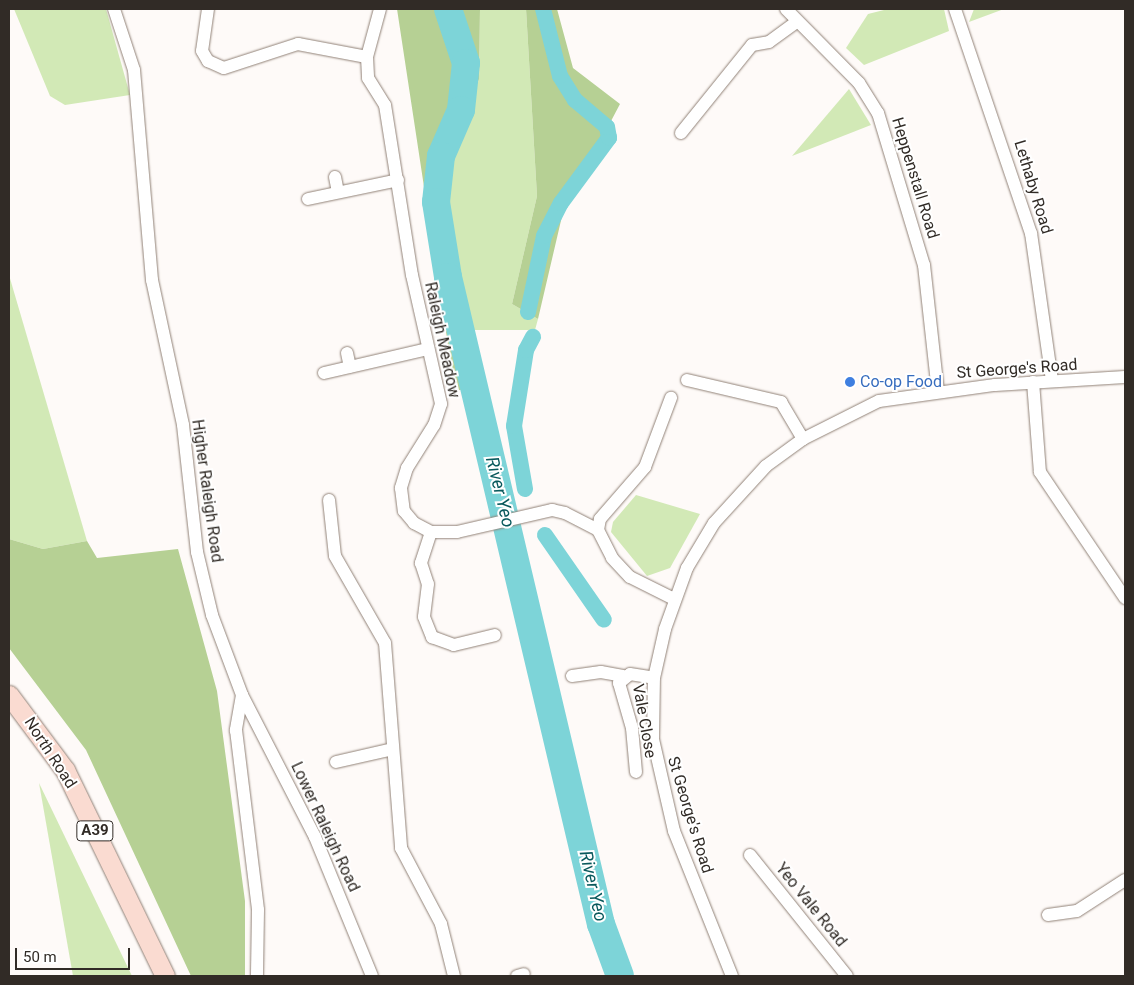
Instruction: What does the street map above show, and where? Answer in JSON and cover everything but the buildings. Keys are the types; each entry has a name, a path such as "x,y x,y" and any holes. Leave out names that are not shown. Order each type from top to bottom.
{"main road":[{"name":"North Road","path":"9,695 65,770 166,976"}],"street":[{"name":"Higher Raleigh Road","path":"114,9 134,70 152,280 183,425 197,552 212,615 242,695"},
{"path":"208,9 202,50 208,61 224,68 298,44 367,57"},
{"name":"Raleigh Meadow","path":"380,9 367,57 368,78 385,105 412,275 441,404 401,488 404,511 414,523 431,532"},
{"name":"Heppenstall Road","path":"786,9 795,23 859,83 878,113 922,258 938,391"},
{"name":"Lethaby Road","path":"955,9 1031,233 1052,381"},
{"path":"681,133 752,45 769,42 795,23"},
{"path":"335,177 338,192"},
{"path":"308,199 398,180"},
{"path":"324,373 428,349"},
{"path":"347,353 350,367"},
{"name":"St George's Road","path":"732,976 695,890 662,791 653,739 654,678 674,598 714,523 766,466 803,439 879,402 938,391 1032,382 1125,377"},
{"path":"687,380 780,402 803,439"},
{"path":"1032,382 1040,472 1125,598"},
{"path":"670,398 645,467 600,519 598,530 612,558 630,578 674,598"},
{"path":"329,500 335,556 385,643 401,848 441,924 454,976"},
{"path":"495,635 454,645 432,637 424,617 428,584 421,563 431,532 458,532 552,510 598,530"},
{"name":"Vale Close","path":"572,676 601,672 654,678"},
{"name":"Vale Close","path":"623,676 619,688 632,728 636,772"},
{"path":"242,695 236,730 258,910 257,976"},
{"name":"Lower Raleigh Road","path":"242,695 315,837 372,976"},
{"path":"336,762 393,749"},
{"name":"Yeo Vale Road","path":"750,854 847,976"},
{"path":"1048,915 1077,911 1125,880"}],"green space":[{"path":"14,9 106,9 130,95 65,105 50,96"},
{"path":"397,9 480,9 479,79 442,191 479,386 455,391"},
{"path":"480,9 526,9 537,196 512,304 538,319 535,330 470,330 443,195 479,79"},
{"path":"526,9 557,9 573,68 620,104 563,212 538,319 512,304 537,196"},
{"path":"888,9 944,9 949,31 864,65 846,48 868,14"},
{"path":"974,9 1004,9 969,22"},
{"path":"849,89 871,125 792,156"},
{"path":"9,275 87,541 43,549 9,539"},
{"path":"636,495 700,514 670,568 647,576 611,532 613,522"},
{"path":"9,539 43,549 87,541 97,558 178,549 217,691 245,901 245,976 191,976 86,750 9,648"},
{"path":"39,783 132,976 73,976"}],"waterway":[{"name":"River Yeo","path":"448,9 466,63 461,110 441,156 436,202 448,277 601,924 620,976"},
{"path":"528,312 544,236 561,203 609,138 607,127 575,100 560,76 543,9"},
{"path":"525,489 514,426 526,350 533,337"},
{"path":"545,535 604,620"}],"place":[{"name":"Co-op Food","path":"850,382"}]}
